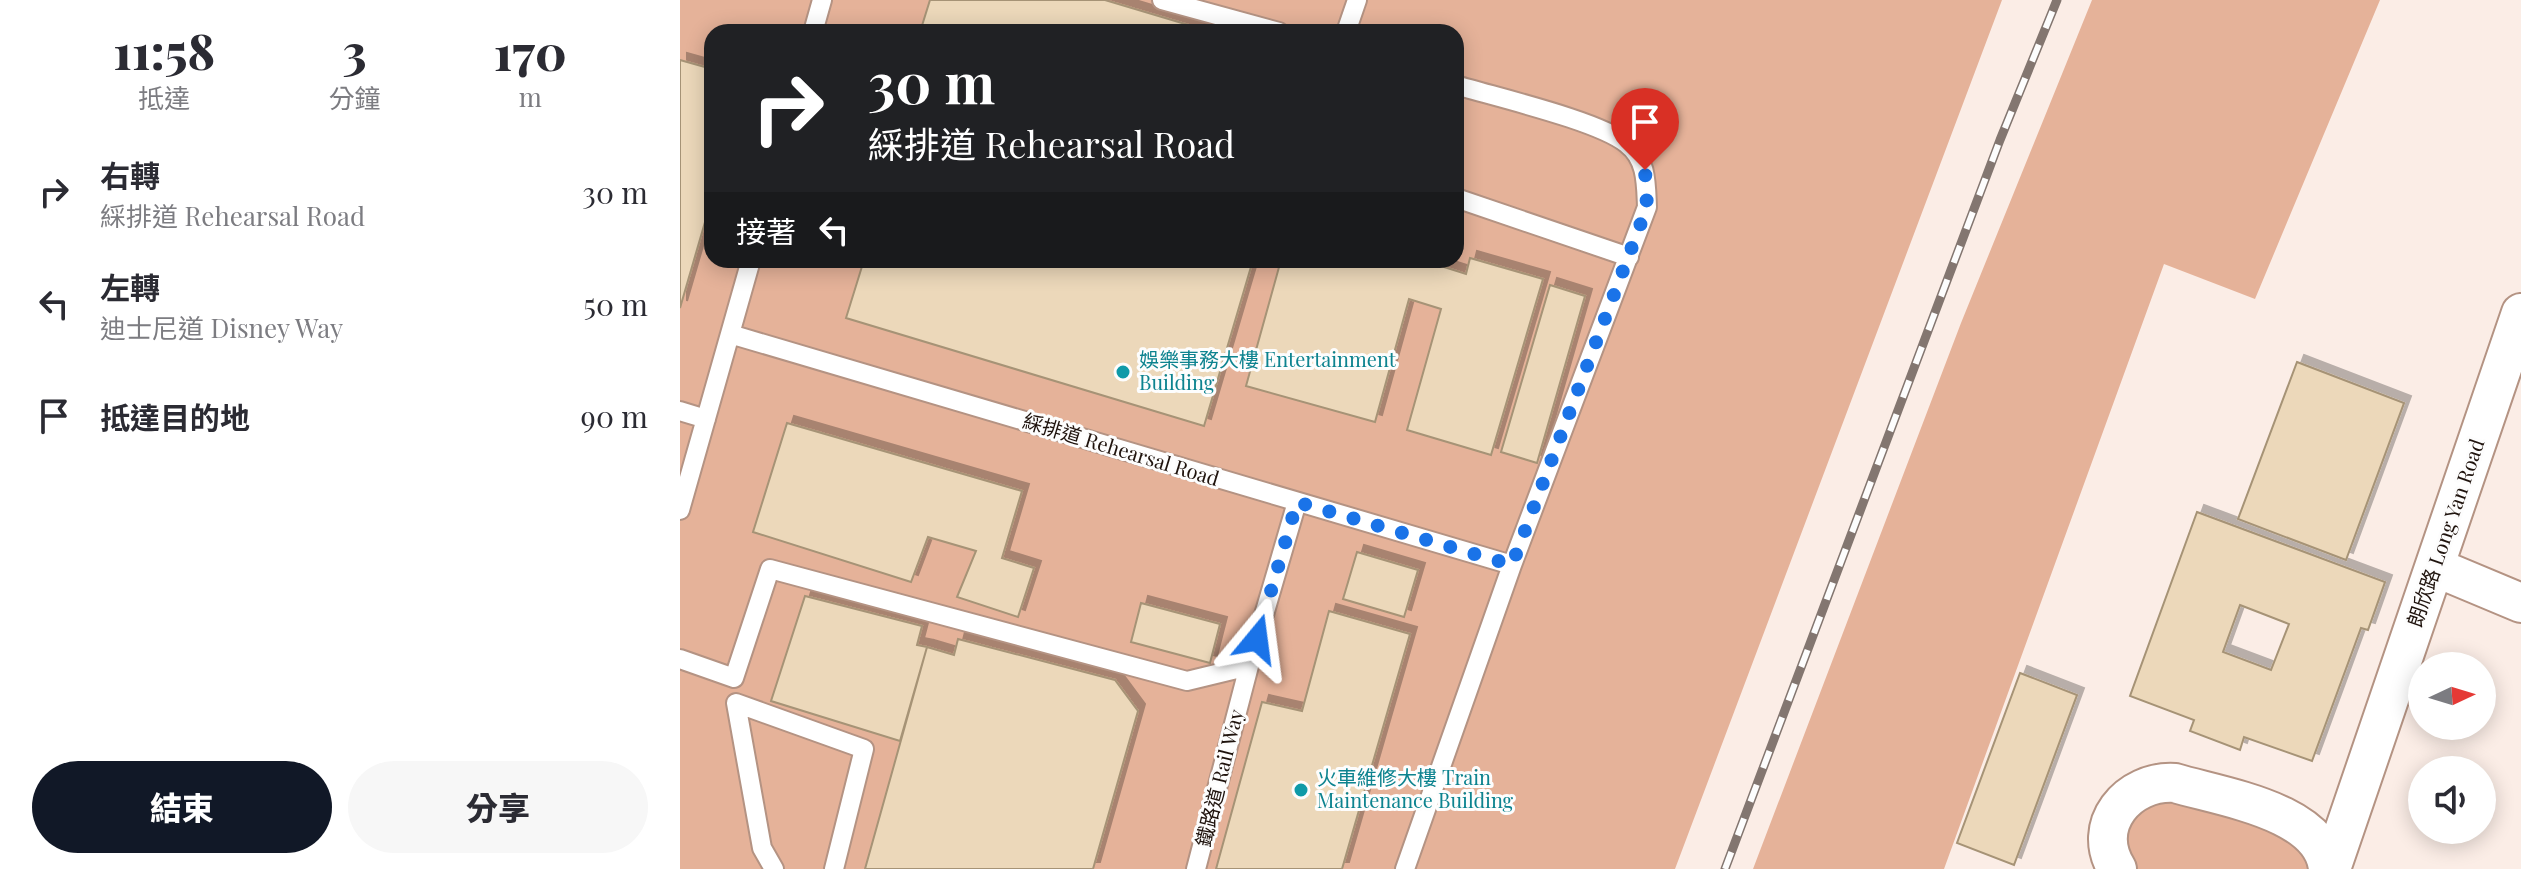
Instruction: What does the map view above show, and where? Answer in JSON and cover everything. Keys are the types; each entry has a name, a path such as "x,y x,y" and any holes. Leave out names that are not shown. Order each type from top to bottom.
{"street":[{"name":"朗欣路 Long Yan Road","path":"2330,869 2521,313"},
{"path":"2435,567 2521,603"},
{"path":"2117,869 2109,852 2111,818 2120,802 2147,784 2175,783 2285,817 2315,836 2330,869"},
{"path":"2285,817 2317,818 2342,807 2353,798"}],"lane":[{"path":"815,24 822,0"},
{"path":"1162,0 1250,24"},
{"path":"1349,24 1357,0"},
{"path":"1405,869 1512,565 1647,207 1645,170 1628,144 1598,128 1464,87"},
{"path":"1464,201 1629,257"},
{"path":"680,510 749,268"},
{"name":"綵排道 Rehearsal Road","path":"730,334 1512,565"},
{"path":"680,411 706,419"},
{"name":"鐵路道 Rail Way","path":"1196,869 1249,666 1297,502"},
{"path":"774,869 762,848 734,678 770,569 1187,681 1249,666"},
{"path":"680,659 734,678"},
{"path":"736,703 864,749 834,869"}],"shaded area":[{"path":"680,0 2002,0 1675,869 680,869"},
{"path":"2092,0 2380,0 2255,299 2164,264 1944,869 1753,869 1961,323"},
{"path":"2146,793 2288,828 2317,869 2128,869 2117,821"}],"building":[{"path":"930,0 1105,0 1185,24 922,24"},
{"path":"680,60 704,67 704,226 680,308"},
{"path":"1470,258 1543,279 1491,455 1407,430 1441,309 1409,299 1375,422 1246,386 1279,268 1447,268 1466,274"},
{"name":"娛樂事務大樓 Entertainment Building","path":"862,268 1251,268 1204,426 846,318"},
{"path":"1550,285 1585,296 1537,463 1501,452"},
{"path":"2297,362 2404,403 2346,560 2238,519"},
{"path":"787,423 1022,491 1002,558 1034,568 1018,617 957,597 976,551 928,537 911,582 753,532"},
{"path":"2197,512 2385,582 2368,630 2361,628 2312,761 2244,737 2240,750 2190,731 2194,720 2130,696","holes":["2240,605 2289,624 2271,670 2223,652"]},
{"path":"1357,552 1418,570 1404,617 1343,599"},
{"path":"805,596 922,626 917,645 927,647 900,741 771,701"},
{"path":"1141,603 1220,624 1210,663 1131,642"},
{"name":"火車維修大樓 Train Maintenance Building","path":"1329,611 1410,634 1342,869 1216,869 1262,702 1302,711"},
{"path":"958,639 1115,680 1138,711 1093,869 865,869 927,647 954,655"},
{"path":"2020,673 2077,695 2014,865 1957,843"}],"railway":[{"path":"1725,869 2000,140 2057,0"}],"place":[{"name":"娛樂事務大樓 Entertainment Building","path":"1123,372"},
{"name":"火車維修大樓 Train Maintenance Building","path":"1301,790"}],"route":[{"path":"1257,639 1297,502 1512,565 1647,207 1645,170"}]}
